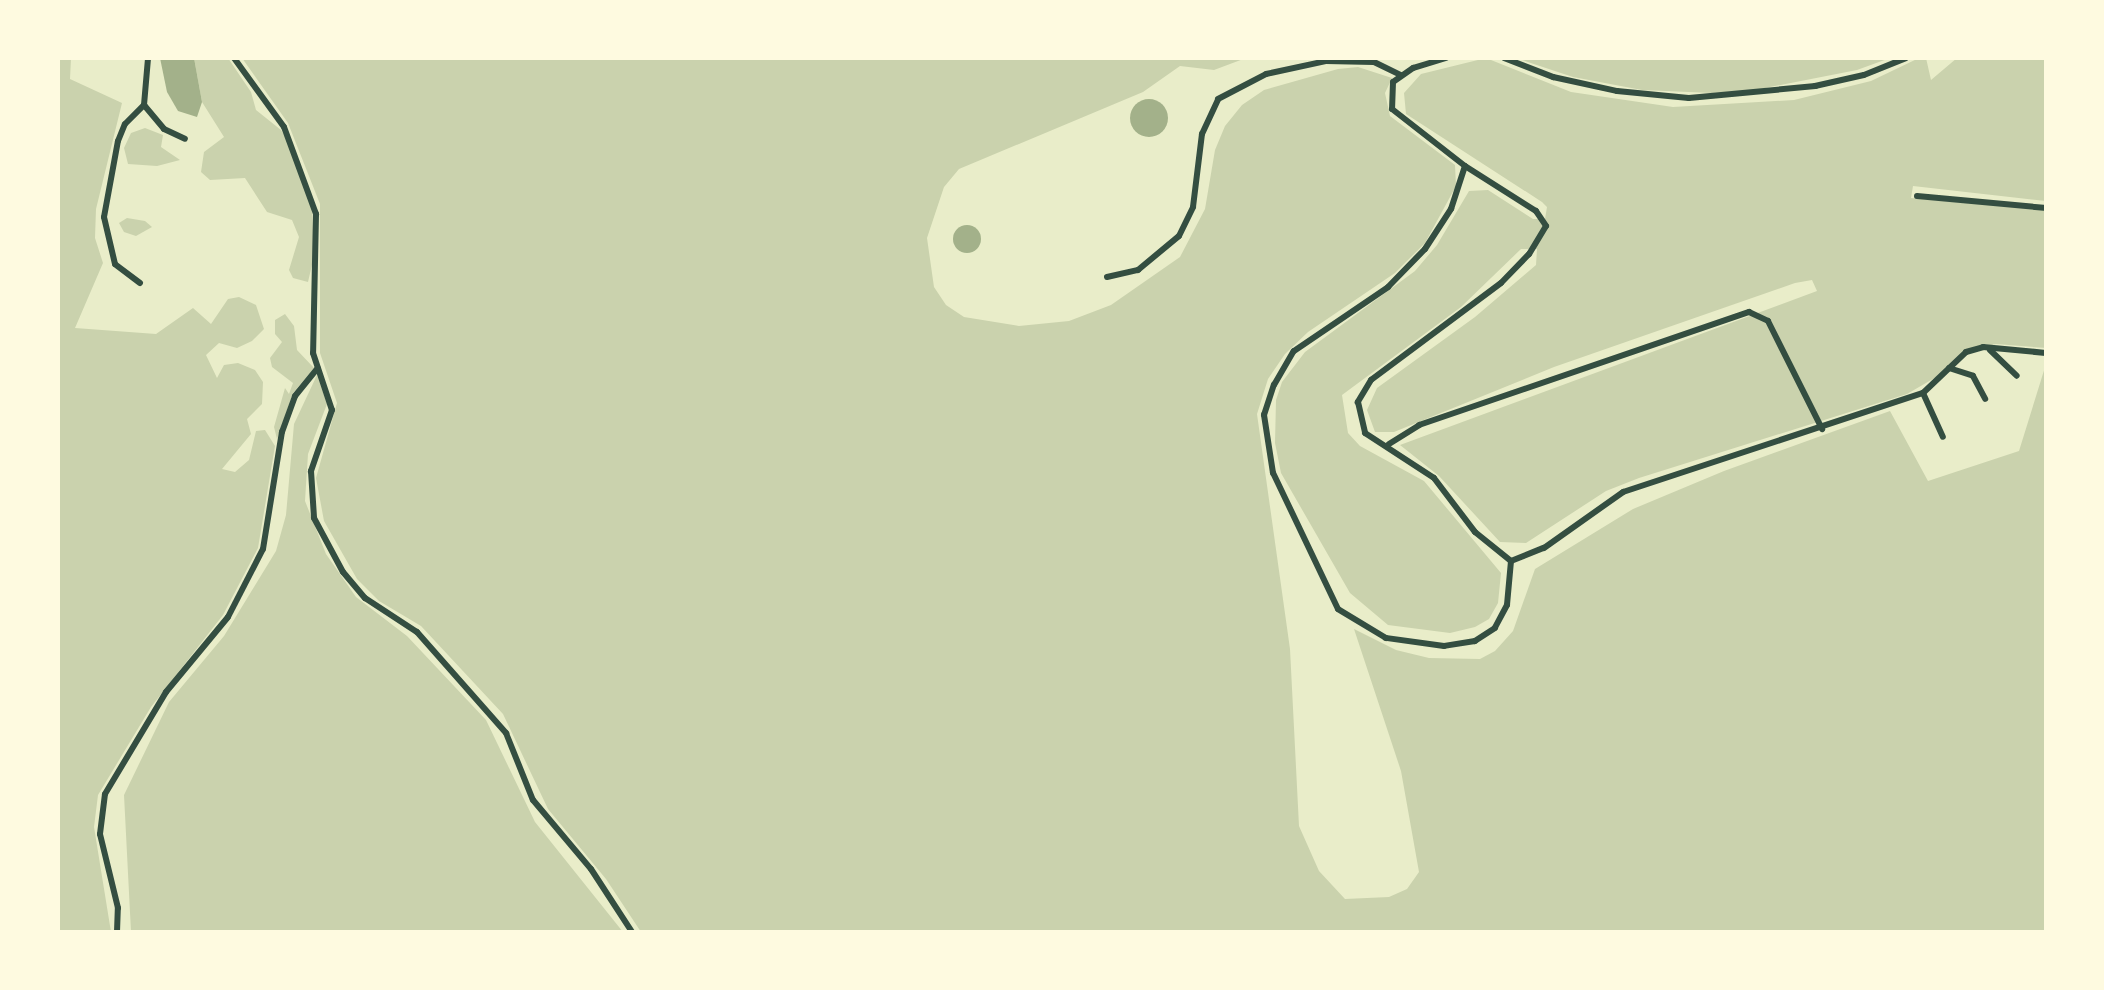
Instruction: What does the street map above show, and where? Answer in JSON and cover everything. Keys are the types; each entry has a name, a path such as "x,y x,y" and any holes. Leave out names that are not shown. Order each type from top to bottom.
{"street":[{"path":"140,283 115,264 104,217 123,129 144,105 148,58"},
{"path":"234,58 284,127 313,198 318,249 312,337 318,368 332,410 314,457 308,490 314,518 329,548 365,598 417,632 490,712 506,733 533,800 591,869 632,932"},
{"path":"1107,277 1121,277 1148,265 1179,236 1193,207 1202,134 1218,99 1266,74 1326,61 1352,58 1401,75"},
{"path":"1446,58 1401,75 1390,92 1392,109 1465,166 1536,211 1546,226 1529,254 1477,305 1362,391 1359,423 1375,441 1389,444 1434,478 1475,532 1511,561"},
{"path":"1504,58 1553,77 1605,89 1689,98 1815,86 1864,75 1906,58"},
{"path":"144,105 164,129 185,139"},
{"path":"1465,166 1451,209 1425,249 1388,287 1311,336 1283,365 1268,399 1264,435 1273,473 1338,609 1356,624 1396,640 1444,646 1475,641 1502,617 1511,561"},
{"path":"1917,196 2046,208"},
{"path":"1389,444 1419,425 1749,312 1768,321 1822,429"},
{"path":"1511,561 1544,548 1623,492 1822,429 1923,393 1966,352 1983,347 2046,353"},
{"path":"1983,347 1996,352 2017,376"},
{"path":"117,932 118,908 100,834 105,794 166,692 228,617 263,549 282,432 295,396 318,368"},
{"path":"1949,368 1973,376 1985,399"},
{"path":"1923,393 1943,437"}],"shaded area":[{"path":"58,58 71,58 70,79 122,103 96,209 95,238 103,263 75,328 156,334 193,308 211,324 228,299 239,297 256,305 264,329 252,341 237,348 219,343 206,355 217,378 224,365 238,363 255,370 263,382 262,404 247,419 251,434 222,469 235,472 249,460 256,431 265,430 275,446 258,548 223,615 151,707 98,795 94,827 111,932 58,932"},
{"path":"160,58 194,58 202,102 197,117 178,111 167,92"},
{"path":"194,58 228,58 251,92 256,110 281,130 289,143 312,206 314,256 308,282 293,278 289,270 299,237 292,220 267,212 245,178 210,180 201,172 204,152 224,137 202,102"},
{"path":"242,58 1246,58 1214,70 1180,66 1143,92 959,169 944,187 927,238 934,287 946,305 964,317 1019,326 1069,321 1111,305 1180,257 1205,209 1215,150 1225,126 1242,105 1264,90 1338,69 1358,67 1392,78 1385,93 1390,116 1455,165 1456,186 1425,243 1395,273 1308,332 1285,354 1268,379 1257,414 1290,649 1299,826 1319,871 1345,899 1389,897 1407,889 1419,872 1401,771 1354,629 1396,650 1429,658 1480,659 1495,651 1513,631 1535,569 1633,509 1724,471 1890,411 1928,481 2019,451 2046,364 2046,932 641,932 606,879 548,809 503,714 421,626 379,601 357,579 324,521 316,478 337,403 320,353 320,204 288,123"},
{"path":"1486,58 1571,92 1673,107 1794,100 1871,81 1919,58 1926,58 1931,80 1957,58 2046,58 2046,201 1913,186 1911,198 2046,210 2046,348 1996,344 1964,351 1938,376 1907,394 1639,478 1606,491 1526,543 1500,542 1439,476 1400,445 1817,291 1812,280 1795,283 1554,367 1394,432 1375,432 1367,410 1377,388 1475,317 1536,265 1537,249 1521,249 1461,307 1342,395 1348,433 1360,446 1424,481 1501,573 1498,603 1489,619 1475,627 1450,633 1388,625 1350,593 1281,473 1275,443 1276,400 1282,382 1305,352 1415,271 1437,245 1469,191 1488,190 1533,219 1545,219 1547,207 1542,202 1406,114 1404,93 1421,74"},
{"path":"1516,58 1890,58 1857,70 1755,90 1712,93 1642,90 1573,77"},
{"path":"1149,99 1162,105 1168,118 1162,131 1149,137 1136,131 1130,118 1136,105"},
{"path":"145,128 163,135 161,147 180,160 157,166 128,164 124,148 131,133"},
{"path":"127,218 145,221 152,227 136,236 124,232 119,223"},
{"path":"967,225 977,229 981,239 977,249 967,253 957,249 953,239 957,229"},
{"path":"285,314 294,326 297,350 314,368 293,393 277,439 274,427 285,388 289,394 293,383 272,367 270,358 282,342 275,334 275,320"},
{"path":"317,375 327,404 308,454 305,501 326,554 356,597 407,636 486,720 535,822 623,932 131,932 124,795 169,702 224,636 276,551 286,515 294,424"}]}
